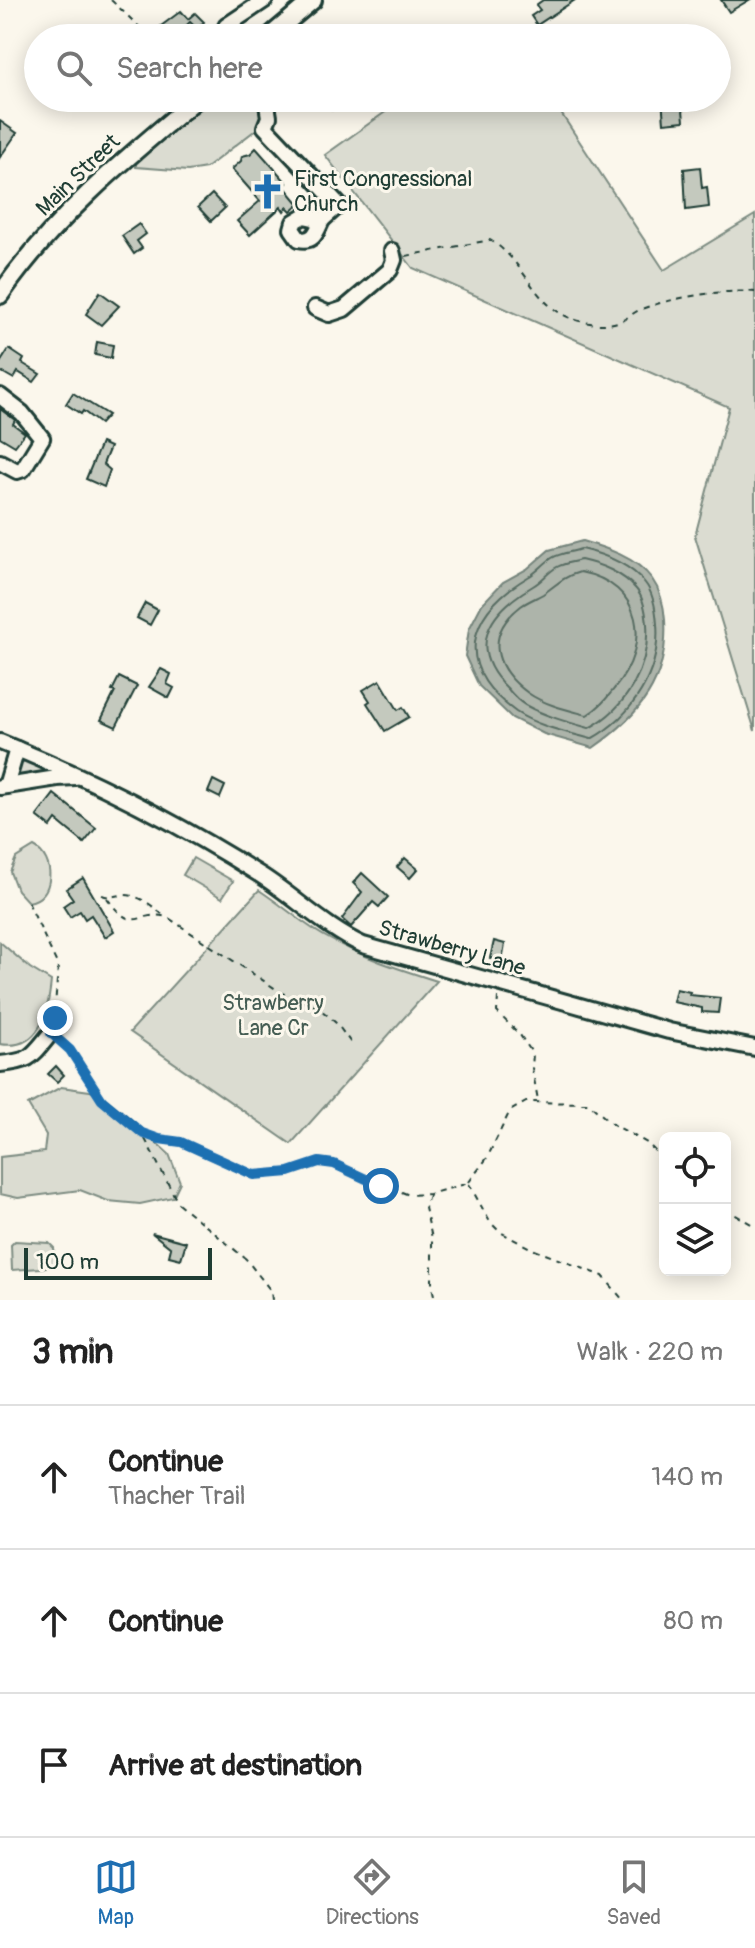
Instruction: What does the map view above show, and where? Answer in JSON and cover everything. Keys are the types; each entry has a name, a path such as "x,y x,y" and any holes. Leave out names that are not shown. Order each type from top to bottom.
{"main road":[{"path":"285,24 313,0"},
{"name":"Main Street","path":"0,295 46,236 79,201 182,112"}],"street":[{"path":"229,24 265,0"},
{"path":"268,112 265,127 339,205 322,220"},
{"path":"315,308 329,314 344,309 390,270 394,260 392,251"},
{"path":"0,396 18,410 42,438 23,469 17,471 0,462"},
{"name":"Strawberry Lane","path":"0,742 167,822 260,875 353,940 385,953 687,1036 755,1048"},
{"path":"17,749 3,787 57,778 80,778"},
{"path":"0,1064 30,1058 51,1033"}],"path":[{"path":"111,0 136,24"},
{"path":"392,251 410,257 490,240 506,250 523,270 536,293 552,307 568,317 585,322 621,321 639,310 704,294 755,292"},
{"path":"102,895 127,918 142,920 162,915"},
{"path":"107,898 134,896 146,902 282,993 319,1008 337,1024 351,1043"},
{"path":"28,902 58,966 59,984 51,1033 70,1050 102,1100 142,1133 181,1142 254,1175 289,1172 319,1162 334,1164 409,1195 429,1194 469,1183 487,1158 510,1111 526,1102 588,1103 611,1123 647,1143 659,1155"},
{"path":"501,985 496,1002 497,1012 520,1035 533,1054 532,1068 539,1102"},
{"path":"142,1133 178,1203 246,1259 271,1291 272,1300"},
{"path":"469,1183 490,1222 500,1232 532,1249 603,1276 623,1300"},
{"path":"429,1194 425,1208 432,1238 435,1300"},
{"path":"731,1212 755,1226"}],"green space":[{"path":"194,112 260,112 262,121 258,128 206,168 188,171 136,167 136,161"},
{"path":"385,112 560,112 664,270 755,215 755,731 695,536 729,407 413,268 325,155"},
{"path":"20,757 52,771 14,780"},
{"path":"34,847 46,860 49,878 43,894 28,902 17,890 10,872 16,858"},
{"path":"193,858 233,881 222,898 183,875"},
{"name":"Strawberry Lane Cr","path":"259,890 339,944 437,981 291,1144 130,1032"},
{"path":"0,942 30,968 51,981 39,1027 33,1036 14,1045 0,1044"},
{"path":"61,1087 97,1092 169,1154 180,1182 173,1197 140,1204 108,1201 80,1190 18,1198 0,1194 0,1157 44,1152 46,1135 28,1105"},
{"path":"15,1241 49,1243 54,1248 55,1265 12,1270 11,1245"}],"water":[{"path":"582,541 620,554 645,571 655,583 665,620 662,661 648,694 625,723 593,748 544,734 512,718 479,686 465,656 469,629 482,604 503,582 527,569 549,550"}],"building":[{"path":"543,0 575,0 539,24 531,16 540,10 536,5"},
{"path":"721,0 749,0 729,12"},
{"path":"181,11 188,19 195,13 204,22 202,24 164,24"},
{"path":"663,112 683,112 684,121 664,123"},
{"path":"0,121 17,133 0,157"},
{"name":"First Congressional Church","path":"256,148 287,183 284,186 299,204 291,211 287,207 284,211 281,207 250,235 237,221 260,201 232,169 242,156"},
{"path":"700,167 702,188 707,187 709,207 686,210 684,169"},
{"path":"212,194 225,208 211,221 198,207"},
{"path":"139,224 146,234 137,241 142,248 134,254 122,236"},
{"path":"100,292 119,306 101,325 86,314"},
{"path":"97,342 113,345 111,358 95,355"},
{"path":"9,349 24,359 22,363 40,374 34,382 18,372 14,379 0,371 0,363"},
{"path":"73,393 108,415 100,424 83,411 81,414 66,404"},
{"path":"0,409 15,420 13,424 25,433 15,446 0,437"},
{"path":"101,443 110,447 103,464 110,470 104,487 86,479"},
{"path":"145,603 158,610 150,625 137,618"},
{"path":"161,669 171,674 167,684 174,688 169,698 149,687"},
{"path":"119,677 137,686 116,727 101,720"},
{"path":"380,680 398,710 403,707 409,717 385,731 367,703 370,701 363,690"},
{"path":"213,780 225,786 220,798 208,792"},
{"path":"54,794 96,828 84,843 56,820 51,827 37,816"},
{"path":"405,858 418,869 410,878 397,867"},
{"path":"362,873 388,897 379,907 373,902 351,927 342,919 362,892 353,883"},
{"path":"83,878 114,931 105,937 91,915 85,919 80,911 70,917 63,906 73,899 66,889"},
{"path":"494,941 505,944 502,960 490,958"},
{"path":"676,989 690,992 689,995 720,998 718,1013 702,1012 702,1008 673,1002"},
{"path":"56,1066 64,1075 57,1082 48,1074"},
{"path":"152,1233 186,1242 181,1259 169,1256 171,1248"}],"place":[{"name":"First Congressional Church","path":"268,192"}],"route":[{"path":"55,1018 51,1033 70,1050 102,1100 142,1133 181,1142 254,1175 289,1172 319,1162 334,1164 381,1186"}]}
